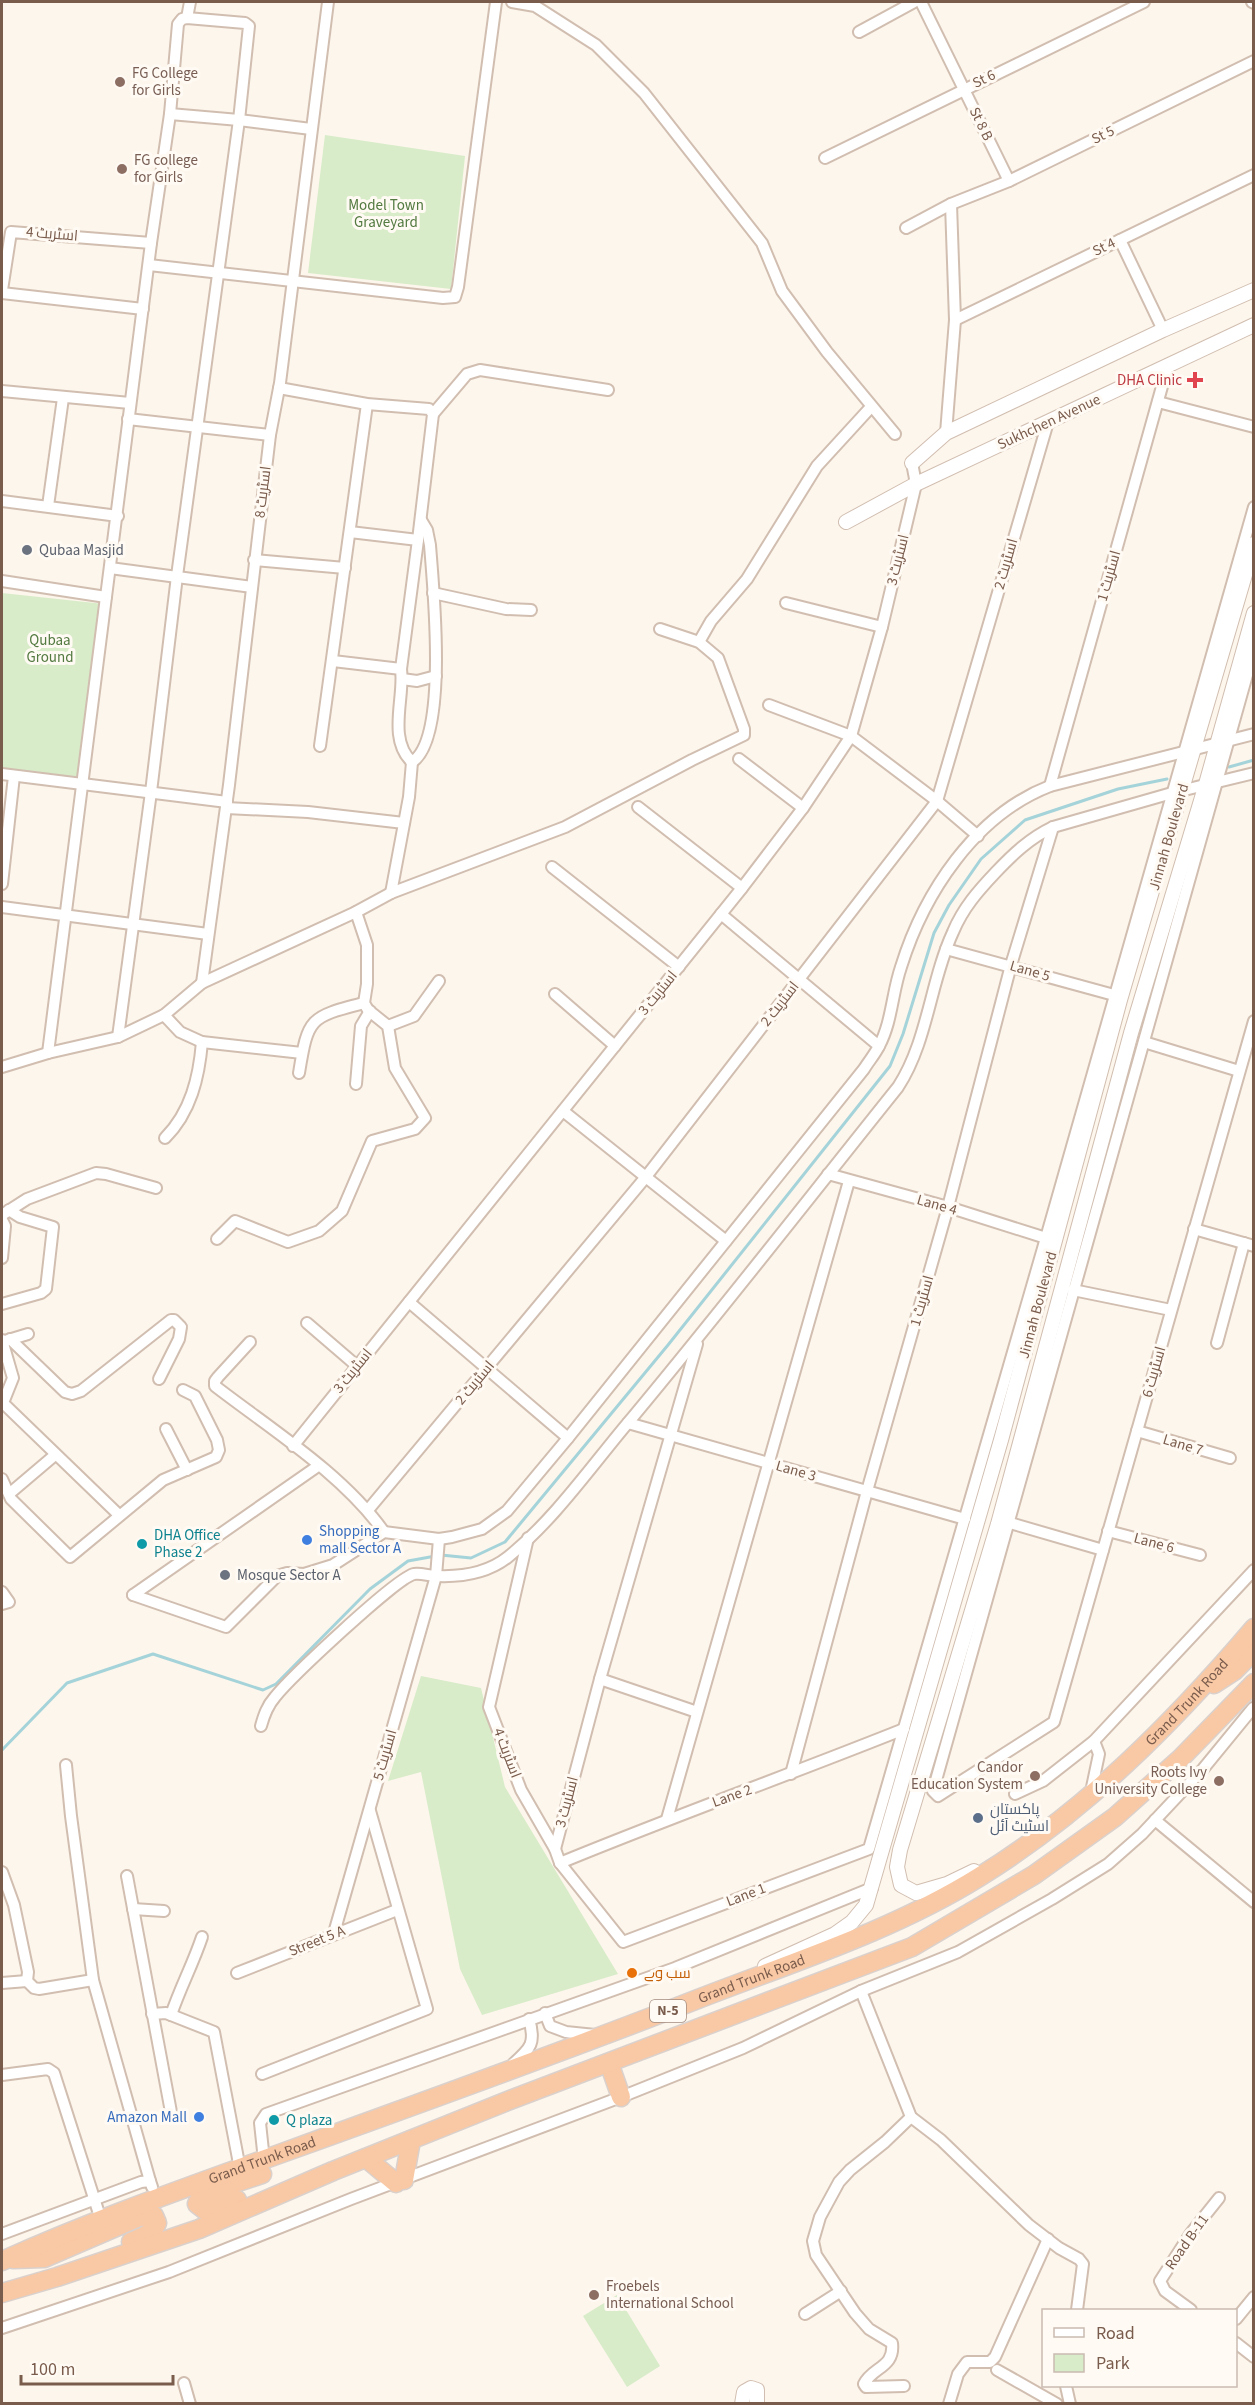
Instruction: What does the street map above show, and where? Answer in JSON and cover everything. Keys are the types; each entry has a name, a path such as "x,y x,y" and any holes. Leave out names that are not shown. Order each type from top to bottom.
{"highway":[{"name":"Grand Trunk Road","path":"4,2260 100,2220 604,2035 888,1926 979,1877 1026,1846 1089,1798 1149,1744 1254,1628"},
{"path":"1190,1700 1234,1671 1254,1651"},
{"name":"Grand Trunk Road","path":"7,2291 57,2277 199,2229 411,2140 912,1947 1034,1875 1115,1817 1249,1695"},
{"path":"609,2063 621,2097"},
{"path":"333,2171 315,2171 301,2175 206,2211 197,2204 202,2194 261,2174 321,2149 336,2134"},
{"path":"366,2158 400,2181 411,2140"},
{"path":"4,2260 44,2259 143,2216 154,2216 157,2223 151,2233 7,2291"}],"street":[{"path":"187,18 190,2"},
{"name":"اسٹریٹ 8","path":"202,983 226,805 270,435 279,388 328,2"},
{"path":"148,266 443,298 455,297 496,2"},
{"path":"512,2 535,6 596,45 644,93 762,243 782,291 827,352 895,434"},
{"path":"859,32 914,2"},
{"name":"St 8 B","path":"921,2 1009,181"},
{"name":"St 6","path":"825,158 1144,2"},
{"path":"48,1053 118,516 128,418 170,114 178,24 182,19 187,18 248,24 239,120 177,576 118,1037"},
{"path":"1250,63 1254,75"},
{"name":"St 5","path":"906,228 951,204 1009,181 1250,63"},
{"path":"170,114 311,129"},
{"name":"St 4","path":"955,320 1254,176"},
{"path":"946,433 955,320 951,204"},
{"name":"اسٹریٹ 4","path":"2,291 11,232 151,243"},
{"path":"1120,240 1163,330"},
{"path":"916,484 912,463 946,433 1163,330 1254,290"},
{"path":"2,291 143,309"},
{"name":"Sukhchen Avenue","path":"846,522 916,484 1254,325"},
{"name":"اسٹریٹ 1","path":"1050,786 1168,365"},
{"path":"391,893 409,797 412,762 405,755 399,733 401,674 433,414 467,375 480,370 608,390"},
{"path":"279,388 367,404 429,410 433,414"},
{"path":"2,391 130,403"},
{"path":"48,506 63,398"},
{"path":"1158,402 1254,427"},
{"path":"320,746 367,404"},
{"path":"699,642 711,621 747,579 817,466 871,406"},
{"path":"128,418 270,435"},
{"name":"اسٹریٹ 2","path":"368,1510 645,1178 937,801 1048,422"},
{"name":"اسٹریٹ 3","path":"293,1446 742,888 804,808 851,736 882,627 916,484"},
{"path":"2,501 118,516"},
{"path":"1189,751 1254,507"},
{"path":"412,762 418,758 427,742 433,713 436,676 430,545 427,530 421,520"},
{"path":"350,532 418,540"},
{"name":"Jinnah Boulevard","path":"724,1989 765,1966 835,1934 852,1922 866,1905 952,1587 1001,1440 1088,1107 1177,791 1254,544"},
{"path":"254,560 345,568"},
{"path":"110,568 252,587"},
{"path":"2,581 106,597"},
{"path":"433,593 506,609 531,610"},
{"path":"786,603 882,627"},
{"name":"Jinnah Boulevard","path":"1026,1846 947,1884 916,1893 901,1885 897,1868 917,1792 983,1594 1019,1446 1116,1114 1134,1022 1211,783 1254,613"},
{"path":"2,1067 48,1053 118,1037 164,1015 202,983 356,912 391,893 565,826 744,735 744,729 721,662 699,642 660,629"},
{"path":"1222,743 1254,650"},
{"path":"333,661 425,680 436,676"},
{"path":"769,705 851,736 937,801 978,836"},
{"path":"318,1466 133,1595 226,1627 277,1576 287,1573 304,1574 333,1564 384,1532 438,1542 482,1529 492,1523 507,1511 568,1438 856,1078 879,1046 887,1027 900,968 918,920 944,876 978,836 1009,808 1035,792 1050,786 1254,734"},
{"path":"739,759 804,808"},
{"path":"261,1726 265,1712 275,1696 392,1587 412,1574 436,1571 482,1572 506,1558 574,1490 698,1338 906,1074 922,1034 946,949 966,906 1024,845 1053,827 1177,791 1254,773"},
{"path":"2,774 151,792 226,805 404,822"},
{"path":"2,884 14,776"},
{"path":"983,1594 1010,1523 1073,1290 1116,1114 1144,1042 1211,783"},
{"path":"904,1729 952,1587 965,1519 1046,1238 1088,1107 1114,995 1177,791"},
{"path":"638,807 742,888"},
{"name":"اسٹریٹ 1","path":"791,1774 867,1491 948,1207 1011,965 1053,827"},
{"path":"552,867 679,967"},
{"path":"2,907 208,934"},
{"path":"356,912 367,945 367,1007 361,1026 356,1084"},
{"path":"721,914 879,1046"},
{"name":"Lane 5","path":"946,949 1114,995"},
{"path":"388,1026 414,1016 439,981"},
{"path":"555,994 615,1046"},
{"path":"217,1239 235,1221 288,1242 319,1230 342,1211 372,1141 415,1129 425,1118 394,1068 388,1026 367,1007 332,1011 319,1017 307,1034 299,1073"},
{"path":"164,1015 180,1032 202,1042 302,1053"},
{"name":"اسٹریٹ 6","path":"983,1594 933,1791 938,1796 1054,1722 1254,1021"},
{"path":"165,1138 176,1127 187,1110 200,1066 202,1042"},
{"path":"1144,1042 1239,1071"},
{"path":"563,1111 726,1241"},
{"path":"5,1212 33,1196 96,1173 156,1188"},
{"name":"Lane 4","path":"828,1174 948,1207 1046,1238"},
{"path":"667,1819 849,1181"},
{"path":"2,1304 41,1293 46,1289 53,1227 5,1212"},
{"path":"2,1220 5,1226 2,1257"},
{"path":"1194,1229 1249,1245 1217,1343"},
{"path":"1073,1290 1171,1310"},
{"path":"409,1302 568,1438"},
{"path":"5,1340 65,1392 72,1394 81,1391 171,1320 174,1320 181,1327 179,1339 159,1379"},
{"path":"307,1323 357,1366"},
{"path":"5,1340 28,1334"},
{"name":"اسٹریٹ 3","path":"555,1849 600,1679 698,1338"},
{"path":"5,1340 14,1378 2,1403 119,1515"},
{"path":"250,1342 215,1381 215,1386 318,1466 368,1510 384,1532"},
{"path":"2,1479 11,1499 70,1557 164,1480 216,1458 219,1450 217,1440 195,1396 183,1390"},
{"name":"Lane 3","path":"628,1423 965,1519"},
{"path":"166,1429 187,1470"},
{"name":"Lane 7","path":"1137,1431 1230,1458"},
{"path":"1001,1440 1019,1446"},
{"path":"9,1494 56,1455"},
{"path":"1010,1523 1103,1550"},
{"name":"Lane 6","path":"1108,1531 1200,1555"},
{"name":"اسٹریٹ 4","path":"528,1538 489,1707 521,1790 555,1849 560,1863 623,1942"},
{"name":"اسٹریٹ 5","path":"334,1934 436,1571 438,1542"},
{"path":"1015,1794 1043,1781 1094,1742 1254,1570"},
{"path":"2,1592 9,1602 2,1604"},
{"path":"600,1679 697,1712"},
{"path":"2,2328 170,2272 621,2097 743,2048 861,1991 958,1952 1052,1899 1108,1864 1155,1820 1203,1769 1249,1695"},
{"name":"Lane 2","path":"560,1863 667,1819 791,1774 904,1729"},
{"name":"Lane 1","path":"623,1942 869,1849 904,1729"},
{"path":"1089,1798 1098,1766 1099,1754 1094,1742"},
{"path":"66,1765 93,1980 157,2199"},
{"path":"897,1797 917,1792"},
{"path":"262,2074 427,2009 370,1810"},
{"path":"1155,1820 1254,1902"},
{"path":"2,1872 14,1905 28,1972 27,1981"},
{"path":"127,1876 171,2112"},
{"path":"264,2160 260,2122 266,2114 675,1968 872,1888"},
{"path":"133,1909 164,1911"},
{"name":"Street 5 A","path":"237,1973 397,1910"},
{"path":"171,2015 181,1983 195,1958 202,1936"},
{"path":"2,1983 27,1981 34,1988 39,1989 93,1980"},
{"path":"861,1991 911,2117 941,2140 1011,2210 1083,2264 1077,2309"},
{"path":"152,2014 166,2013 212,2030 217,2037 240,2169"},
{"path":"545,2013 550,2026 566,2032 604,2035"},
{"path":"504,2072 531,2047 534,2036 530,2019"},
{"path":"2,2075 52,2070 100,2220"},
{"path":"904,2386 866,2387 864,2384 866,2379 889,2362 892,2343 865,2325 816,2255 813,2241 820,2217 836,2187 850,2170 885,2142 911,2117"},
{"path":"2,2234 94,2199 150,2181"},
{"name":"Road B-11","path":"1190,2309 1165,2291 1160,2281 1191,2233 1219,2198"},
{"path":"949,2403 958,2374 967,2361 990,2362 995,2357 1048,2239"},
{"path":"805,2314 841,2291"},
{"path":"1237,2318 1254,2296"},
{"path":"1237,2344 1254,2357"},
{"path":"997,2370 1057,2403"},
{"path":"184,2383 190,2403"},
{"path":"1066,2387 1070,2403"},
{"path":"742,2403 744,2392 751,2388 757,2390 758,2403"}],"green space":[{"name":"Model Town Graveyard","path":"325,135 465,156 451,289 308,273"},
{"name":"Qubaa Ground","path":"2,593 104,604 85,780 2,771"},
{"path":"421,1676 481,1688 505,1787 618,1974 482,2015 460,1969 421,1772 388,1781"},
{"path":"617,2295 660,2366 627,2387 583,2316"}],"waterway":[{"path":"1229,767 1254,760"},
{"path":"2,1750 67,1683 153,1654 263,1690 276,1684 370,1589 408,1561 441,1555 471,1558 505,1542 668,1345 890,1066 903,1034 934,933 949,905 981,859 1025,820 1118,789 1167,779"}],"place":[{"name":"FG College for Girls","path":"120,82"},
{"name":"FG college for Girls","path":"122,169"},
{"name":"DHA Clinic","path":"1195,380"},
{"name":"Qubaa Masjid","path":"27,550"},
{"name":"Shopping mall Sector A","path":"307,1540"},
{"name":"DHA Office Phase 2","path":"142,1544"},
{"name":"Mosque Sector A","path":"225,1575"},
{"name":"Candor Education System","path":"1035,1776"},
{"name":"Roots Ivy University College","path":"1219,1781"},
{"name":"پاکستان اسٹیٹ آئل","path":"978,1818"},
{"name":"سب وے","path":"632,1973"},
{"name":"Amazon Mall","path":"199,2117"},
{"name":"Q plaza","path":"274,2120"},
{"name":"Froebels International School","path":"594,2295"}]}
